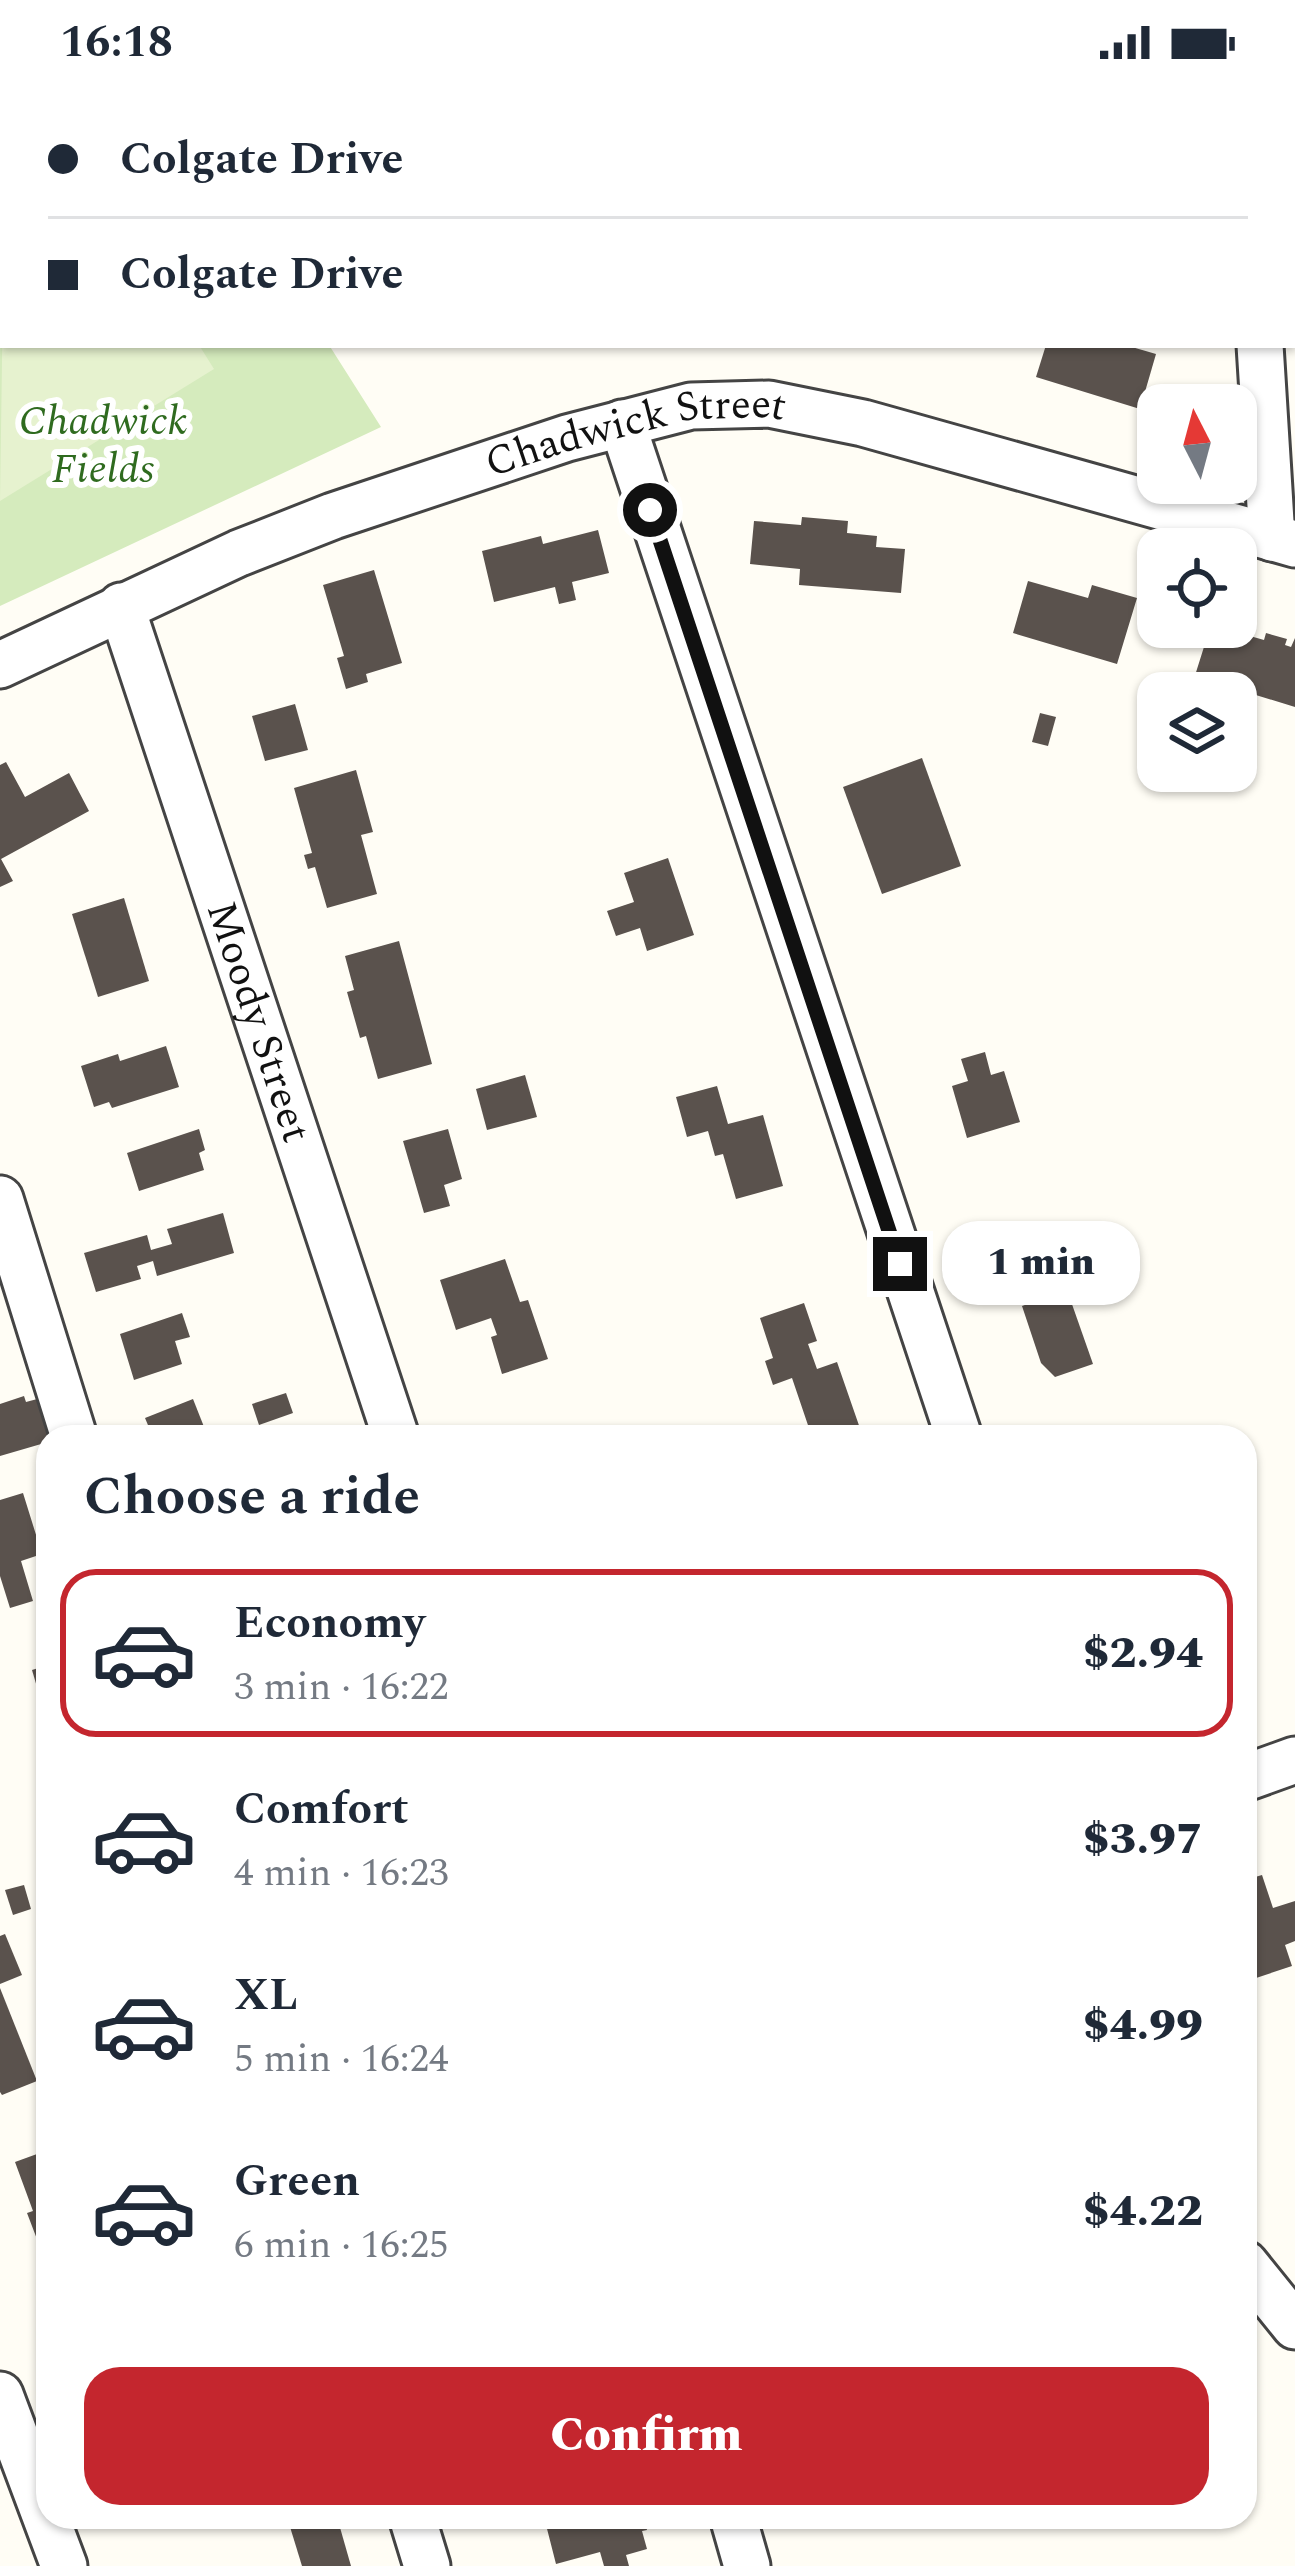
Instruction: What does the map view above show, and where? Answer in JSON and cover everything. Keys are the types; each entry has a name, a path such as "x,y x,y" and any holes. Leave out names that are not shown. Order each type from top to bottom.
{"street":[{"path":"1260,348 1283,541"},
{"name":"Chadwick Street","path":"0,664 333,516 622,423 691,406 769,404 907,435 1283,541"},
{"path":"622,423 955,1425"},
{"name":"Moody Street","path":"122,606 392,1425"},
{"path":"0,1199 70,1425"},
{"path":"1257,1774 1295,1760"},
{"path":"1257,2279 1295,2326"},
{"path":"0,2395 36,2491"},
{"path":"50,2529 64,2566"},
{"path":"416,2529 427,2566"},
{"path":"736,2529 747,2566"}],"green space":[{"name":"Chadwick Fields","path":"0,348 331,348 381,427 0,606"},
{"path":"2,348 201,348 214,369 0,501"}],"building":[{"path":"1045,348 1135,348 1156,354 1147,384 1137,384 1137,408 1036,377"},
{"path":"802,517 848,521 847,533 877,536 876,547 905,549 901,593 799,585 800,569 750,564 754,521 801,525"},
{"path":"598,530 609,573 572,582 576,600 559,604 555,587 494,602 482,551 541,536 543,544"},
{"path":"374,570 402,663 366,674 368,682 346,689 337,658 344,656 323,585"},
{"path":"1028,581 1088,598 1092,585 1137,598 1117,664 1013,633"},
{"path":"1266,633 1287,639 1285,645 1291,647 1295,638 1295,707 1257,695 1257,672 1196,672 1204,648 1257,648 1257,638 1264,640"},
{"path":"295,704 308,750 265,761 252,716"},
{"path":"1040,713 1056,717 1048,746 1032,742"},
{"path":"922,758 961,866 882,894 843,787"},
{"path":"6,762 25,797 69,773 89,811 1,859 13,881 0,887 0,765"},
{"path":"356,770 373,832 361,835 377,894 327,908 315,867 308,869 304,855 312,853 294,788"},
{"path":"668,858 694,935 647,951 640,928 616,936 607,911 634,902 624,873"},
{"path":"124,898 149,981 98,997 72,914"},
{"path":"399,941 432,1064 378,1079 347,992 354,990 345,956"},
{"path":"166,1046 179,1087 112,1108 109,1102 94,1107 81,1066 118,1054 120,1061"},
{"path":"985,1052 991,1075 1004,1071 1020,1122 967,1138 952,1086 968,1081 961,1059"},
{"path":"525,1075 537,1117 487,1130 476,1089"},
{"path":"717,1086 728,1124 763,1115 783,1186 736,1199 723,1154 715,1156 708,1131 687,1137 676,1097"},
{"path":"199,1129 204,1170 139,1191 127,1153"},
{"path":"448,1129 462,1179 444,1185 450,1206 424,1213 403,1141"},
{"path":"223,1213 234,1253 157,1276 153,1261 137,1266 141,1279 96,1292 84,1253 147,1235 151,1250 172,1244 167,1229"},
{"path":"505,1259 520,1302 528,1300 548,1359 502,1374 491,1337 497,1335 491,1318 456,1330 440,1280"},
{"path":"1067,1290 1093,1364 1055,1377 1041,1363 1022,1306"},
{"path":"804,1303 817,1341 808,1344 817,1369 837,1362 859,1425 808,1425 792,1378 773,1385 765,1361 773,1358 760,1318"},
{"path":"182,1313 190,1337 175,1341 182,1364 134,1380 120,1334"},
{"path":"286,1393 293,1413 259,1425 252,1404"},
{"path":"24,1396 26,1402 41,1398 49,1425 36,1425 36,1446 0,1456 0,1404"},
{"path":"193,1399 203,1425 148,1425 145,1418"},
{"path":"23,1493 36,1535 36,1556 21,1561 33,1601 10,1608 0,1576 0,1500"},
{"path":"1262,1875 1273,1908 1295,1901 1295,1941 1285,1945 1292,1966 1257,1978 1257,1876"},
{"path":"24,1885 31,1909 13,1915 5,1890"},
{"path":"5,1934 22,1975 0,1984 0,1936"},
{"path":"0,1988 36,2081 0,2092"},
{"path":"36,2154 36,2237 27,2213 33,2211 15,2162"},
{"path":"291,2529 340,2529 351,2566 302,2566"},
{"path":"547,2529 647,2529 642,2531 647,2549 626,2555 629,2566 604,2566 600,2552 556,2564"}],"route":[{"path":"650,510 900,1264"}]}
